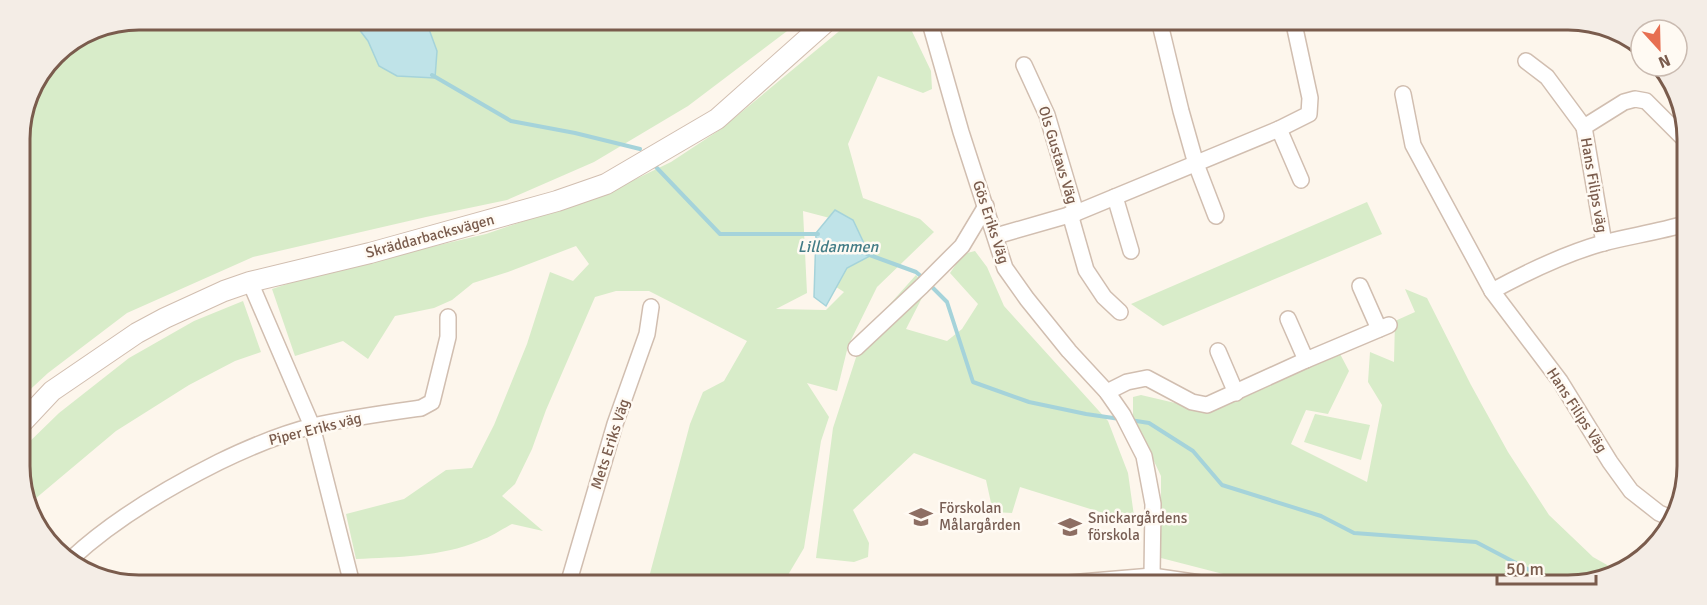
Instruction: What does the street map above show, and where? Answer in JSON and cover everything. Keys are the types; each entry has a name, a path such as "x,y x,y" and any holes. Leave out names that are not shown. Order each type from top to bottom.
{"street":[{"name":"Skräddarbacksvägen","path":"30,415 52,392 137,333 224,291 250,282 480,223 606,184 717,119 817,30"},
{"name":"Gös Eriks Väg","path":"932,30 961,132 1005,268 1069,351 1107,392 1123,415 1144,456 1154,504 1152,575"},
{"path":"1161,30 1180,111 1196,164 1216,216"},
{"name":"Ols Gustavs Väg","path":"996,236 1073,214 1279,129 1308,114 1310,98 1295,30"},
{"name":"Hans Filips Väg","path":"1526,61 1547,77 1584,127 1624,102 1635,99 1646,101 1676,131"},
{"name":"Ols Gustavs Väg","path":"1024,66 1047,115 1086,270 1104,297 1120,312"},
{"name":"Hans Filips Väg","path":"1403,94 1413,145 1491,291 1560,381 1610,462 1631,491 1665,516"},
{"name":"Hans Filips väg","path":"1584,127 1604,243"},
{"path":"1279,129 1301,180"},
{"path":"1115,197 1131,251"},
{"path":"856,348 962,246 986,206"},
{"name":"Hans Filips Väg","path":"1491,291 1567,255 1604,243 1677,226"},
{"path":"250,282 312,426 350,575"},
{"path":"1107,392 1127,382 1147,378 1192,402 1207,405 1236,393 1384,327 1360,286"},
{"name":"Mets Eriks Väg","path":"571,575 615,424 647,334 651,306"},
{"name":"Piper Eriks väg","path":"75,555 140,506 189,477 262,441 312,426 421,408 432,402 448,337 448,317"},
{"path":"1288,319 1306,360"},
{"path":"1218,351 1236,393"}],"green space":[{"path":"132,30 360,30 368,41 379,66 435,78 437,51 429,30 788,30 688,106 594,162 507,200 253,257 127,313 48,373 30,390 31,125 38,97 48,78 78,48 97,38"},
{"path":"841,30 911,30 931,71 932,89 923,93 878,76 848,144 863,198 920,219 934,232 877,287 848,346 837,391 807,383 829,417 821,441 804,548 788,575 650,575 690,424 703,392 724,381 747,341 649,291 616,291 595,297 546,410 532,449 515,484 502,496 543,531 512,524 483,539 450,550 419,555 356,559 346,514 404,499 446,470 472,468 494,425 527,344 550,272 573,281 589,264 576,246 473,283 452,300 434,308 395,316 368,359 343,341 295,356 272,289 320,273 486,234 609,192 671,162 721,129","holes":["803,211 845,222 833,285 844,292 826,310 776,309 807,293"]},
{"path":"1367,202 1382,234 1163,326 1131,304"},
{"path":"975,251 987,267 1004,306 1108,421 1128,473 1135,523 1020,487 1012,513 993,512 986,480 914,453 853,510 869,543 868,557 854,562 816,558 833,428 864,333 916,275 927,288 906,329 947,341 962,329 978,304 950,273 963,254"},
{"path":"1405,289 1427,298 1508,452 1549,515 1593,557 1610,566 1575,575 1227,575 1161,558 1161,476 1133,417 1133,397 1141,395 1205,410 1339,352 1349,371 1328,414 1306,410 1291,444 1367,482 1382,405 1368,382 1370,352 1394,362 1395,321 1415,312"},
{"path":"243,301 261,352 235,361 189,385 116,431 35,499 30,473 30,441 59,413 129,358 194,321"},
{"path":"1315,414 1370,425 1361,460 1304,442"}],"water":[{"path":"360,30 429,30 437,51 435,78 397,76 379,66 368,41"},
{"name":"Lilldammen","path":"835,210 853,220 870,256 847,268 826,306 814,297 816,233"}],"waterway":[{"path":"432,75 511,121 575,133 640,149"},
{"path":"656,167 720,234 818,234"},
{"path":"867,254 916,272 923,278"},
{"path":"928,283 947,302 973,382 1029,402 1120,419"},
{"path":"1130,420 1149,423 1193,451 1222,485 1321,516 1354,533 1476,542 1538,575"}],"place":[{"name":"Förskolan Målargården","path":"921,517"},
{"name":"Snickargårdens förskola","path":"1070,527"}]}
